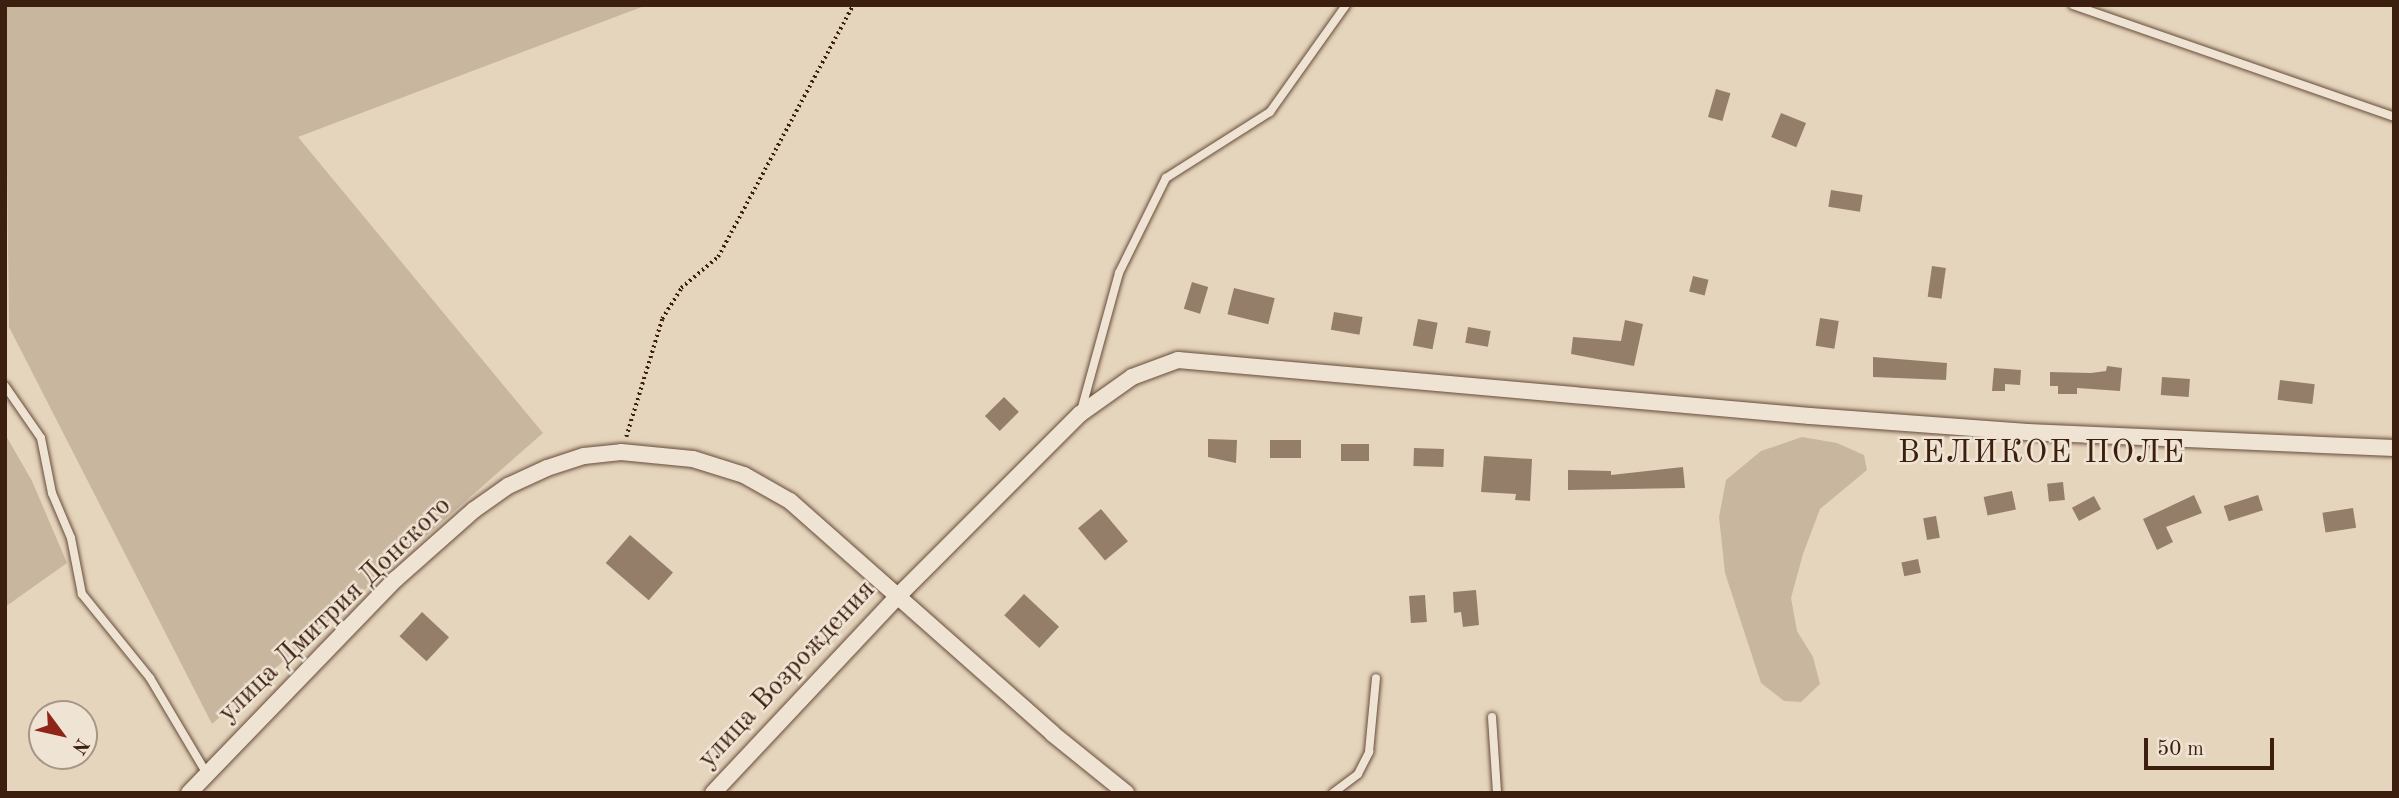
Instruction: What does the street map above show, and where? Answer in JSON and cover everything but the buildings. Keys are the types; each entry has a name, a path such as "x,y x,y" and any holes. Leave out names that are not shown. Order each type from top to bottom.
{"street":[{"name":"улица Возрождения","path":"713,793 900,594 1080,414 1152,366 1199,361 1810,416 2027,432 2394,448"},
{"name":"улица Дмитрия Донского","path":"189,793 397,579 474,510 547,468 584,456 621,452 693,458 744,475 790,500 900,594 1053,734 1126,793"}],"lane":[{"path":"1080,414 1119,274 1166,178 1270,113 1346,5"},
{"path":"2073,5 2394,117"},
{"path":"5,386 41,439 52,494 71,538 82,594 150,678 207,774"},
{"path":"1333,793 1358,774 1369,752 1376,678"},
{"path":"1492,717 1497,793"}],"path":[{"path":"621,452 662,319 681,288 718,257 853,5"}],"shaded area":[{"path":"5,5 647,5 298,137 543,433 212,724 9,327"},
{"path":"5,434 32,481 67,563 5,607"},
{"path":"1802,437 1837,443 1864,455 1867,470 1820,509 1803,554 1791,598 1797,631 1813,657 1820,684 1801,702 1784,701 1761,683 1725,573 1719,517 1726,480 1761,451"}],"district":[{"name":"ВЕЛИКОЕ ПОЛЕ","path":"2042,454"}]}
